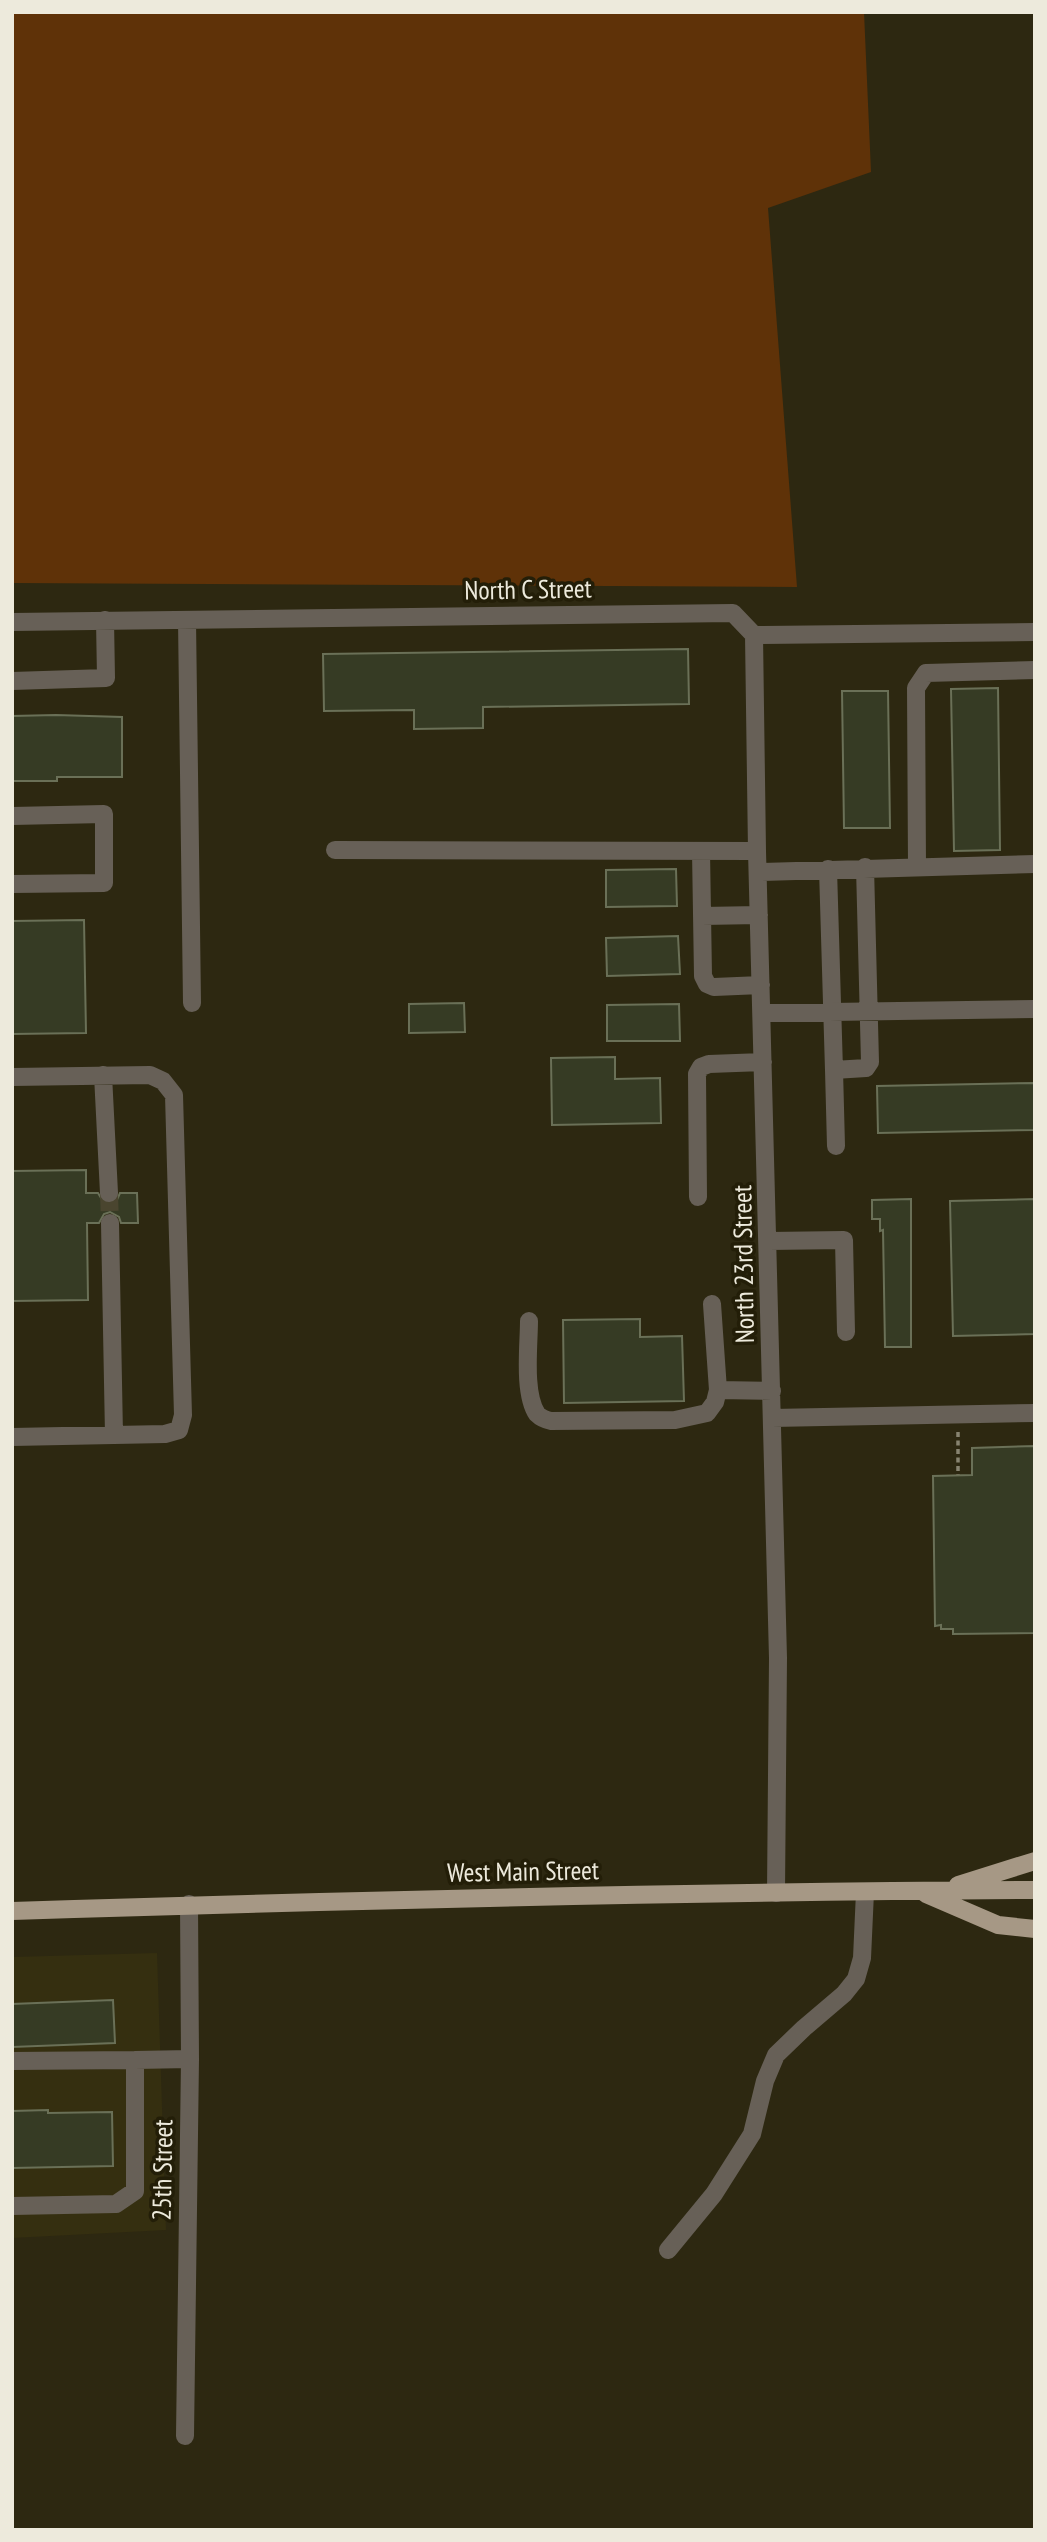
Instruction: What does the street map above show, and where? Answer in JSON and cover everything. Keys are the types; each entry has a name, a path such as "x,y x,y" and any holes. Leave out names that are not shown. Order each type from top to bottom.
{"main road":[{"path":"941,1891 1035,1861"},
{"name":"West Main Street","path":"12,1911 189,1904 776,1892 1035,1890"},
{"path":"919,1892 998,1925 1035,1929"}],"street":[{"name":"North C Street","path":"12,622 733,613 754,635"},
{"path":"12,681 106,678 105,620"},
{"path":"187,620 192,1003"},
{"path":"754,635 1035,632"},
{"name":"North 23rd Street","path":"754,635 778,1658 776,1892"},
{"path":"916,866 916,688 926,673 1035,670"},
{"path":"12,816 104,814 104,883 12,884"},
{"path":"335,850 757,851"},
{"path":"701,851 703,976 707,984 714,987 761,985"},
{"path":"758,872 1035,864"},
{"path":"834,1070 866,1068 870,1062 864,867"},
{"path":"828,869 836,1146"},
{"path":"702,916 759,915"},
{"path":"762,1013 1035,1009"},
{"path":"698,1197 697,1074 701,1067 709,1064 763,1062"},
{"path":"103,1075 109,1194"},
{"path":"12,1077 150,1075 163,1081 174,1095 182,1422 178,1430 165,1434 12,1437"},
{"path":"110,1223 114,1435"},
{"path":"769,1241 844,1240 846,1332"},
{"path":"529,1321 529,1384 537,1414 543,1419 675,1420 698,1417 712,1408 718,1390 712,1304"},
{"path":"718,1390 772,1391"},
{"path":"772,1418 1035,1413"},
{"path":"668,2249 714,2194 752,2134 765,2081 776,2055 844,1994 856,1979 862,1958 864,1892"},
{"name":"25th Street","path":"185,2436 190,2059 189,1904"},
{"path":"12,2061 190,2059"},
{"path":"12,2206 116,2204 135,2191 135,2060"}],"path":[{"path":"958,1415 958,1475"}],"shaded area":[{"path":"12,12 864,12 871,172 768,208 797,587 12,583"},
{"path":"157,1953 166,2230 12,2238 12,1957"}],"building":[{"path":"688,649 689,704 483,707 483,728 414,729 414,710 324,711 323,654"},
{"path":"998,688 1000,850 954,851 951,689"},
{"path":"842,691 888,691 890,828 844,828"},
{"path":"12,716 122,717 122,777 57,777 57,781 12,781"},
{"path":"676,869 677,906 606,907 606,870"},
{"path":"84,920 86,1033 12,1034 12,921"},
{"path":"678,936 680,974 607,976 606,938"},
{"path":"464,1003 465,1032 409,1033 409,1004"},
{"path":"679,1004 680,1041 607,1041 607,1005"},
{"path":"615,1057 615,1079 660,1078 661,1123 552,1125 551,1058"},
{"path":"1035,1083 1035,1130 878,1133 877,1086"},
{"path":"86,1170 86,1193 98,1193 104,1203 116,1202 120,1193 137,1193 138,1223 121,1223 119,1217 110,1212 104,1214 99,1223 87,1223 88,1300 12,1301 12,1171"},
{"path":"911,1199 911,1347 885,1347 883,1230 880,1231 880,1219 872,1219 872,1200"},
{"path":"1035,1199 1035,1334 953,1336 950,1201"},
{"path":"640,1319 640,1337 682,1336 684,1401 564,1403 563,1320"},
{"path":"1035,1446 1035,1633 953,1634 953,1629 935,1626 933,1476 972,1475 972,1448"},
{"path":"113,2000 115,2043 12,2047 12,2004"},
{"path":"48,2110 48,2113 112,2112 113,2166 12,2168 12,2111"}],"tunnel":[{"path":"109,1193 110,1223"}]}
